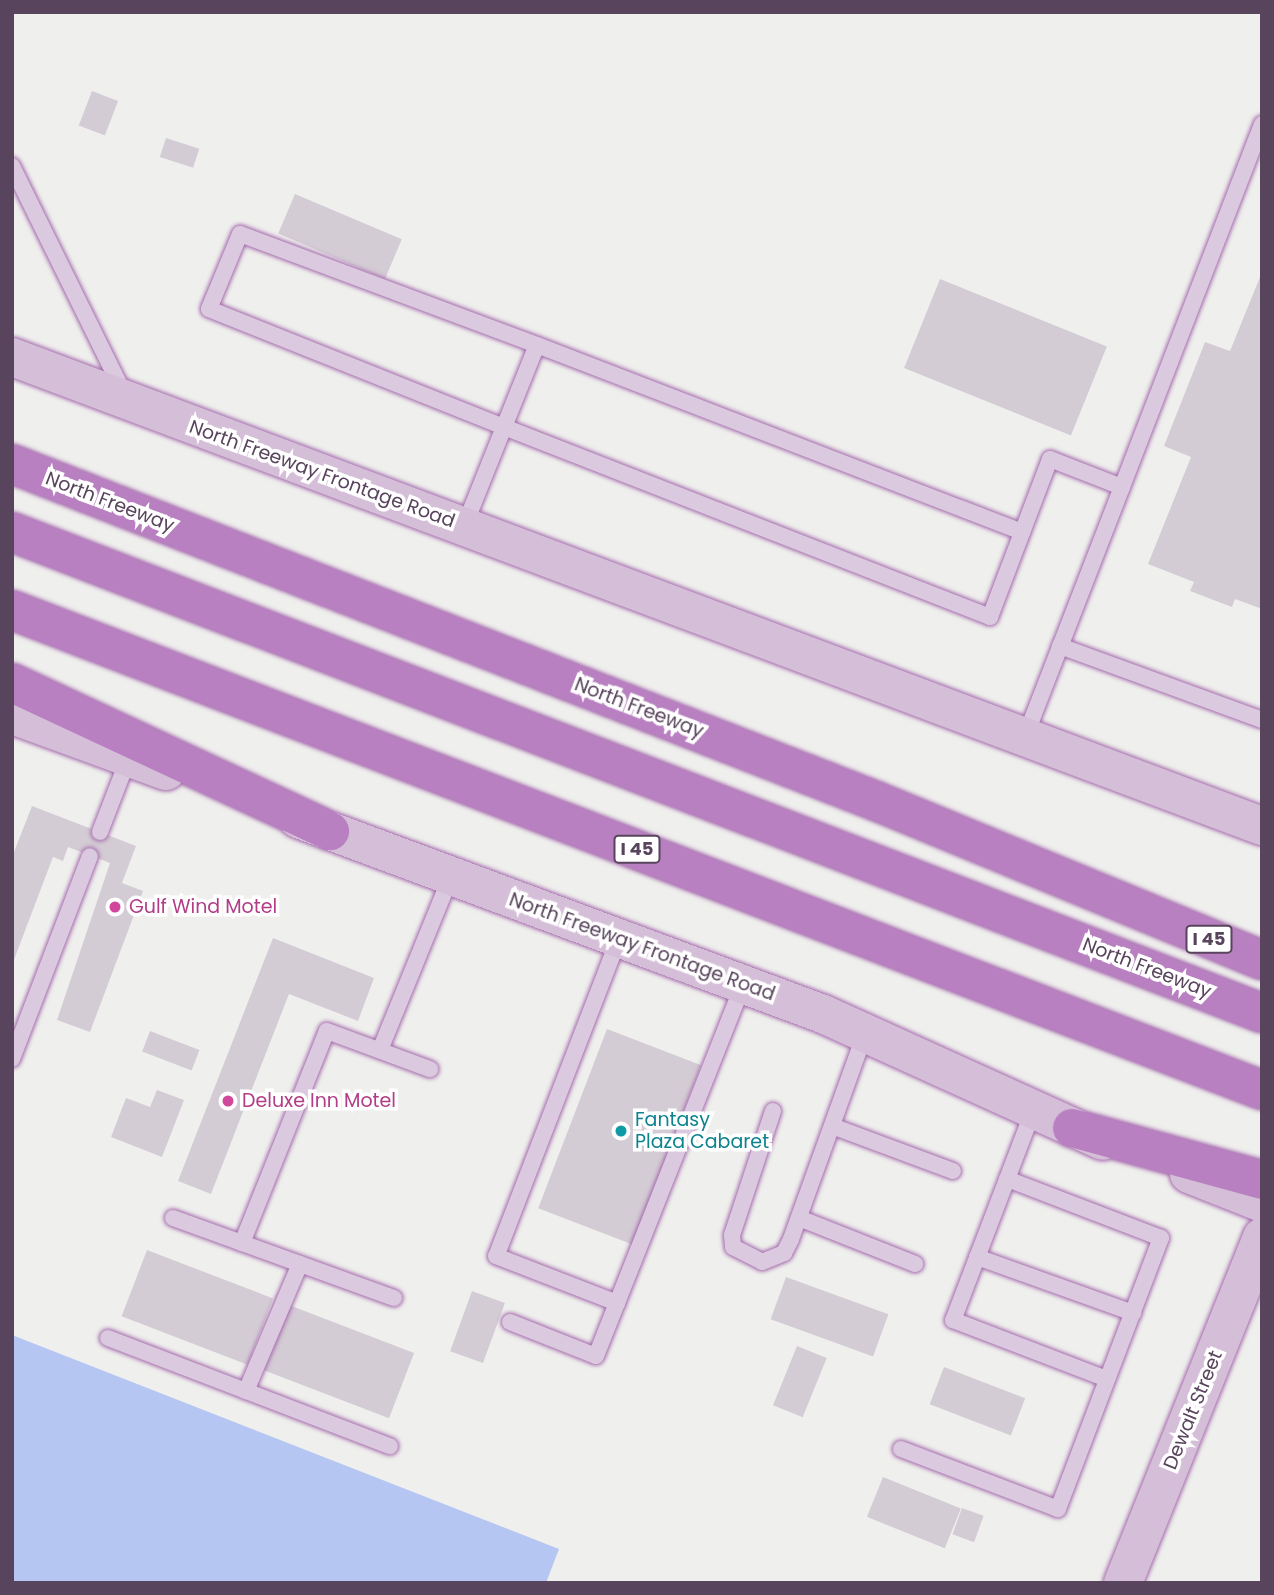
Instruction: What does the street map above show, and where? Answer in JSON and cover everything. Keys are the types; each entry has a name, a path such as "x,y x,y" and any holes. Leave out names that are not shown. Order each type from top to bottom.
{"highway":[{"name":"North Freeway","path":"12,464 876,801 1262,960"},
{"name":"North Freeway","path":"12,532 1262,1013"},
{"name":"I 45","path":"12,610 1262,1090"},
{"path":"12,683 330,831"},
{"path":"1156,918 1262,934"},
{"path":"1072,1128 1262,1180"}],"main road":[{"name":"North Freeway Frontage Road","path":"12,357 1262,826"},
{"name":"North Freeway Frontage Road","path":"12,715 743,984 865,1033 1072,1128 1262,1203"},
{"name":"Dewalt Street","path":"1124,1583 1262,1237"}],"lane":[{"path":"1025,737 1262,124"},
{"path":"12,166 127,401"},
{"path":"1022,532 240,234 209,309 990,617 1050,459 1122,487"},
{"path":"464,527 537,345"},
{"path":"1060,646 1262,720"},
{"path":"100,832 129,757"},
{"path":"12,1059 90,856"},
{"path":"380,1050 451,876"},
{"path":"617,1303 495,1256 619,938"},
{"path":"510,1322 596,1356 743,984"},
{"path":"242,1243 327,1031 430,1069"},
{"path":"773,1111 733,1247 745,1257 775,1260 799,1218 865,1033"},
{"path":"1033,1111 953,1320 1107,1379"},
{"path":"832,1126 953,1171"},
{"path":"901,1449 1058,1509 1161,1238 1007,1179"},
{"path":"173,1218 394,1298"},
{"path":"799,1218 915,1264"},
{"path":"977,1258 1133,1313"},
{"path":"246,1391 300,1264"},
{"path":"108,1338 390,1446"}],"shaded area":[{"path":"12,1335 559,1549 546,1583 12,1583"}],"building":[{"path":"92,91 118,101 105,136 79,126"},
{"path":"166,138 199,149 193,168 160,157"},
{"path":"295,194 402,239 385,279 278,234"},
{"path":"1262,272 1262,609 1235,599 1232,607 1190,591 1194,582 1148,564 1191,457 1164,446 1205,342 1230,351"},
{"path":"940,279 1107,346 1071,435 904,368"},
{"name":"Gulf Wind Motel","path":"32,806 136,846 122,883 143,891 90,1032 57,1020 110,863 68,847 63,861 53,857 12,965 12,857"},
{"name":"Deluxe Inn Motel","path":"273,938 374,978 358,1021 289,994 211,1194 178,1181"},
{"name":"Fantasy Plaza Cabaret","path":"607,1029 701,1065 632,1244 538,1208"},
{"path":"150,1031 199,1050 192,1071 142,1052"},
{"path":"157,1090 184,1100 162,1157 111,1137 126,1098 150,1107"},
{"path":"147,1250 273,1298 248,1365 122,1316"},
{"path":"786,1277 888,1314 873,1357 771,1319"},
{"path":"472,1291 505,1303 483,1363 450,1351"},
{"path":"289,1305 414,1353 389,1418 264,1370"},
{"path":"797,1346 827,1358 803,1417 773,1405"},
{"path":"944,1367 1025,1398 1011,1436 930,1404"},
{"path":"883,1477 961,1508 945,1548 867,1517"},
{"path":"962,1508 984,1516 974,1542 952,1534"}],"place":[{"name":"Gulf Wind Motel","path":"115,907"},
{"name":"Deluxe Inn Motel","path":"228,1101"},
{"name":"Fantasy Plaza Cabaret","path":"621,1131"}]}
